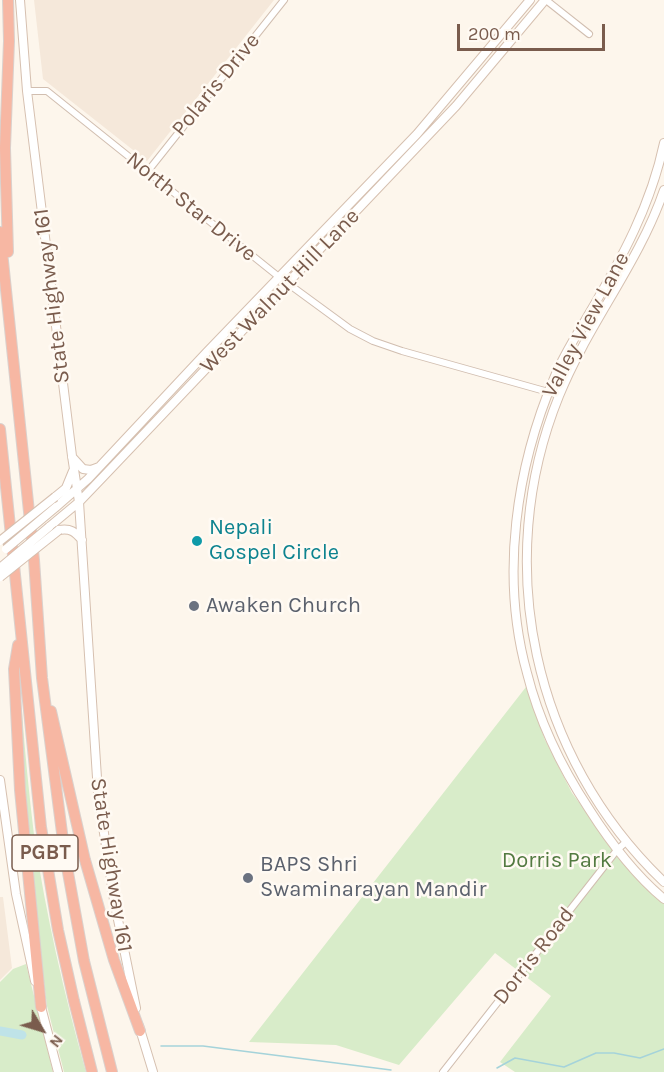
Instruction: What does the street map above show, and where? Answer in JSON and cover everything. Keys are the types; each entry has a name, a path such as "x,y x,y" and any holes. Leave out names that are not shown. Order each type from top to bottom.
{"highway":[{"path":"6,294 8,231 5,148 9,41 8,0"},
{"path":"0,232 34,560 42,678 57,729 85,860 114,960 140,1031"},
{"path":"0,429 20,630 14,669 20,790 41,1007"},
{"name":"PGBT","path":"20,630 36,791 46,862 68,974 92,1072"},
{"name":"PGBT","path":"42,678 71,891 92,995 112,1072"}],"main road":[{"name":"State Highway 161","path":"20,0 27,91 72,456 78,488 98,793 114,900 140,1031 153,1072"},
{"name":"West Walnut Hill Lane","path":"0,568 79,502 279,277 420,130 530,0"},
{"name":"West Walnut Hill Lane","path":"0,553 78,488 288,284 456,106 546,0"},
{"path":"420,130 427,137"},
{"name":"Valley View Lane","path":"664,143 653,186 638,224 556,373 548,393 530,447 518,512 513,561 516,614 526,671 535,700 571,778 617,850 664,899"},
{"name":"Valley View Lane","path":"664,190 649,228 577,356 559,395 541,451 530,512 526,576 531,631 541,676 567,747 593,795 626,842 664,882"},
{"path":"357,196 365,203"},
{"path":"72,456 83,469 91,470 99,467"},
{"path":"0,541 66,488 74,469"},
{"path":"0,577 59,530 74,531 82,541"},
{"path":"0,780 3,821 16,894 30,963 57,1072"}],"street":[{"name":"Polaris Drive","path":"148,171 284,0"},
{"path":"546,0 589,34"},
{"name":"North Star Drive","path":"27,91 47,91 279,277 341,323 373,341 402,351 559,395"},
{"name":"Dorris Road","path":"443,1072 617,850 626,842"}],"shaded area":[{"path":"34,0 274,0 147,161 43,79"},
{"path":"0,897 3,897 12,968 0,980"}],"green space":[{"name":"Dorris Park","path":"526,687 545,740 572,793 635,877 664,903 664,1072 515,1072 500,1062 551,996 495,953 399,1065 336,1045 249,1042"},
{"path":"20,712 22,712 34,835 44,895 63,984 86,1072 64,1072 47,1006 28,842"},
{"path":"26,964 53,1072 0,1072 0,982 13,969"}],"waterway":[{"path":"0,1031 22,1035"},
{"path":"161,1046 203,1046 391,1070"},
{"path":"497,1068 515,1058 564,1067 596,1053 614,1053 640,1058 664,1049"}],"place":[{"name":"Nepali Gospel Circle","path":"197,541"},
{"name":"Awaken Church","path":"194,606"},
{"name":"BAPS Shri Swaminarayan Mandir","path":"248,878"}]}
